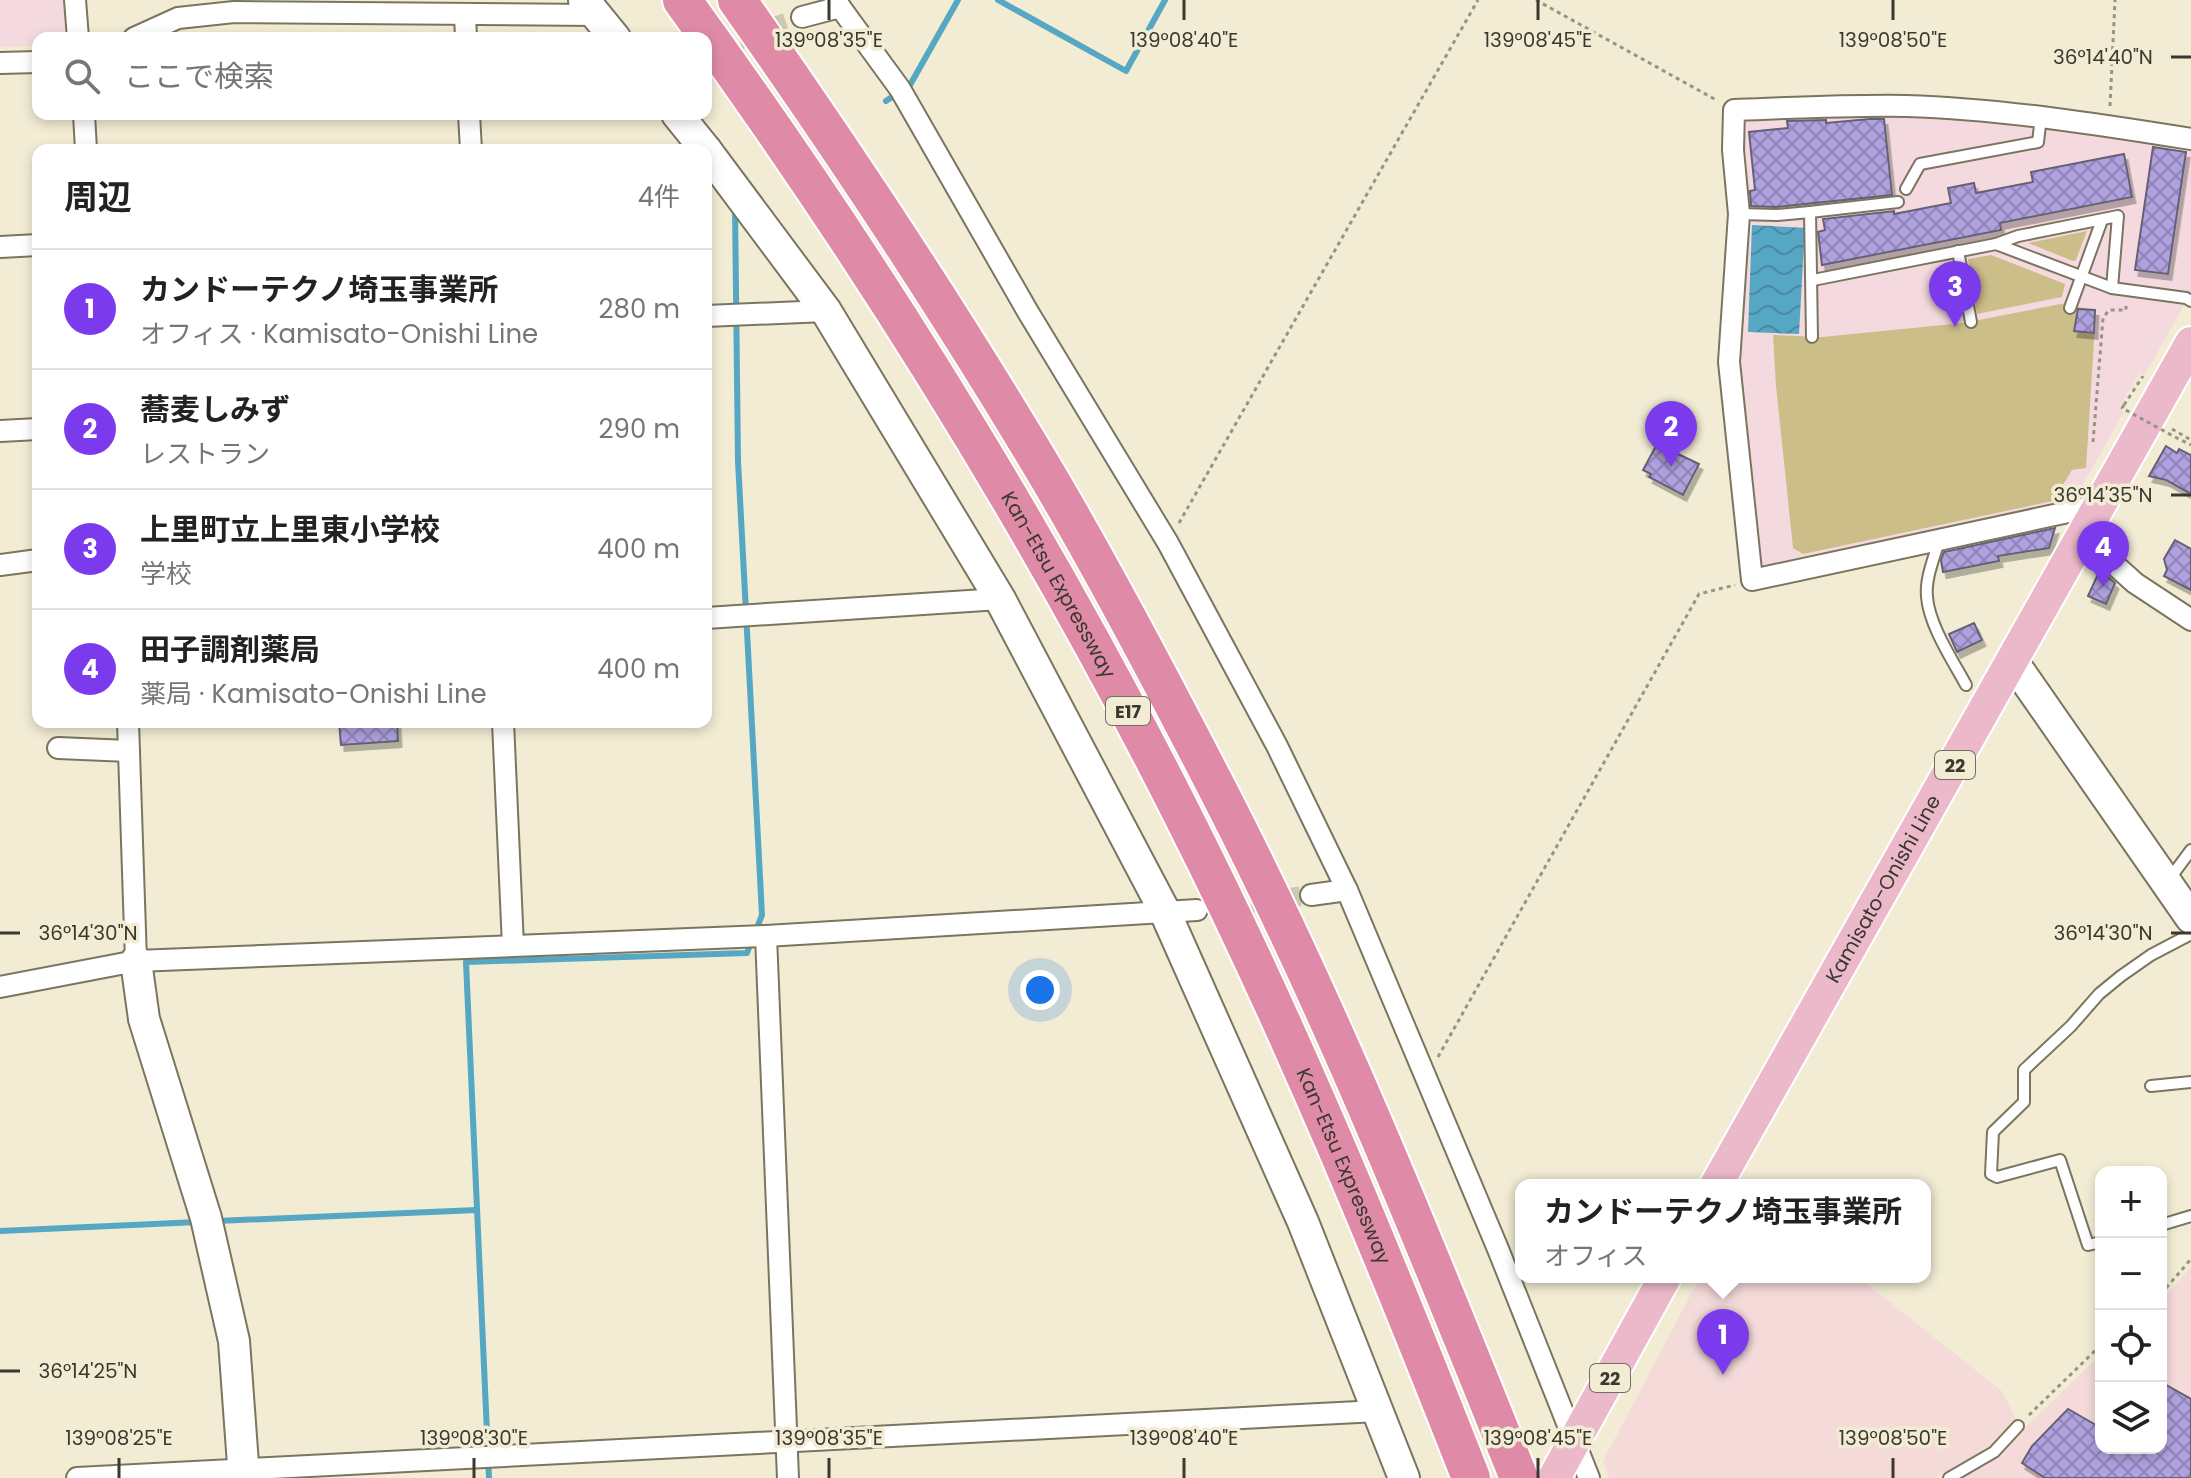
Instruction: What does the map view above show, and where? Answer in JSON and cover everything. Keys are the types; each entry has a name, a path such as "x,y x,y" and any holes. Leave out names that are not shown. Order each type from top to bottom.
{"highway":[{"name":"Kan-Etsu Expressway","path":"682,0 705,32"},
{"name":"E17","path":"737,0 961,333 1052,483 1224,801 1301,962 1390,1163 1519,1478"},
{"name":"Kan-Etsu Expressway","path":"712,42 774,128 927,360 1097,653 1185,820 1263,982 1350,1178 1471,1478"}],"main road":[{"name":"Kamisato-Onishi Line","path":"1719,1179 2188,357"},
{"name":"22","path":"1554,1478 1662,1283"}],"street":[{"path":"75,0 78,32"},
{"path":"802,17 838,3 900,89 1028,312 1168,543 1277,746 1347,890 1427,1078 1589,1478"},
{"path":"143,32 179,9 234,12 315,7 598,18"},
{"path":"465,15 466,32"},
{"path":"0,63 32,62"},
{"path":"2101,505 1752,580 1729,362 1739,214 1733,150 1734,110 1903,106 2041,117 2191,139"},
{"path":"84,120 86,144"},
{"path":"469,120 471,144"},
{"path":"682,120 701,144"},
{"path":"712,157 826,311 1000,599 1165,912 1303,1222 1404,1478"},
{"path":"0,247 32,245"},
{"path":"712,316 826,311"},
{"path":"0,431 32,429"},
{"path":"2084,537 2135,583 2191,620"},
{"path":"0,565 32,561"},
{"path":"712,618 1000,599"},
{"path":"2013,662 2181,898"},
{"path":"128,728 136,961 144,1019 206,1218 234,1341 244,1474"},
{"path":"503,728 513,946"},
{"path":"58,748 129,751"},
{"path":"1311,895 1347,890"},
{"path":"0,987 136,961 766,936 1197,910"},
{"path":"766,936 788,1478"},
{"path":"77,1478 244,1474 1378,1411"}],"lane":[{"path":"1906,189 1920,164 2038,142 2041,117"},
{"path":"1739,214 1777,215 1898,202"},
{"path":"1810,212 1812,337"},
{"path":"1813,280 2118,216 2112,288"},
{"path":"2070,308 2102,220"},
{"path":"1996,244 2112,288 2191,301"},
{"path":"1958,251 1971,322"},
{"path":"1939,541 1927,586 1927,598 1946,649 1966,685"},
{"path":"2181,898 2191,850"},
{"path":"2095,1243 2088,1245 2060,1160 1997,1177 1991,1174 1993,1132 2024,1102 2024,1070 2071,1026 2099,994 2151,955 2191,934"},
{"path":"2151,1086 2191,1082"},
{"path":"2167,1223 2191,1216"},
{"path":"1949,1478 1994,1452 2018,1426"}],"path":[{"path":"1168,543 1478,0"},
{"path":"1536,0 1734,110"},
{"path":"2109,126 2115,0"},
{"path":"2093,442 2103,318 2109,310 2126,310 2129,291"},
{"path":"2141,376 2122,408 2191,442"},
{"path":"2177,432 2191,442"},
{"path":"1427,1078 1699,594 1752,580"},
{"path":"2167,1287 2191,1259"},
{"path":"2018,1426 2095,1351"}],"shaded area":[{"path":"0,0 63,0 66,32 32,32 32,46 0,47"},
{"path":"1903,114 2033,126 2191,149 2191,293 2145,375 2140,373 2119,408 2124,412 2072,504 1763,572 1757,567 1737,384 1741,121 1746,116"},
{"path":"2087,231 2073,261 2028,243"},
{"path":"1991,255 2065,284 2062,297 1977,314 1968,259"},
{"path":"2061,304 2096,310 2086,468 2072,470 2053,501 1803,554 1793,548 1773,335 1822,337 1963,323"},
{"path":"2191,1267 2191,1478 1962,1478 1998,1457 2095,1360 2095,1454 2167,1454 2167,1294"},
{"path":"1697,1283 1866,1283 2002,1391 2017,1421 1990,1447 1934,1478 1609,1478 1603,1461"}],"water":[{"path":"1752,225 1807,228 1799,334 1748,332"}],"building":[{"path":"1884,119 1892,195 1776,207 1751,206 1750,191 1755,190 1749,132 1788,128 1787,121 1826,120 1826,123"},
{"path":"2153,147 2186,152 2168,274 2135,270"},
{"path":"2124,154 2132,197 2000,223 2001,230 1822,265 1818,232 1825,230 1823,219 1894,211 1894,214 1951,203 1948,188 1974,183 1976,193 2033,182 2031,172"},
{"path":"2078,309 2095,310 2094,333 2074,331"},
{"path":"1657,444 1699,464 1683,495 1649,477 1651,474 1643,470"},
{"path":"2166,446 2177,453 2179,449 2191,455 2191,494 2166,480 2149,476"},
{"path":"2055,528 2049,548 1998,556 1999,561 1943,572 1941,560 1944,552"},
{"path":"2175,540 2191,549 2191,590 2164,576 2167,570 2164,559"},
{"path":"2100,570 2115,583 2106,604 2088,596"},
{"path":"1974,623 1982,640 1957,652 1949,634"},
{"path":"340,728 397,728 398,741 341,745"},
{"path":"2167,1385 2191,1399 2191,1478 2045,1478 2022,1463 2032,1446 2068,1409 2095,1425 2095,1454 2167,1454"}],"waterway":[{"path":"886,101 910,85 958,0"},
{"path":"998,0 1126,71 1165,0"},
{"path":"489,1478 466,962 747,953 762,915 738,461 735,207"},
{"path":"217,1221 477,1210"},
{"path":"0,1231 198,1222"}],"tunnel":[{"path":"712,50 802,17"},
{"path":"1221,907 1311,895"}],"place":[{"name":"上里町立上里東小学校","path":"1955,327"},
{"name":"蕎麦しみず","path":"1671,467"},
{"name":"田子調剤薬局","path":"2103,587"},
{"name":"カンドーテクノ埼玉事業所","path":"1723,1375"}]}
